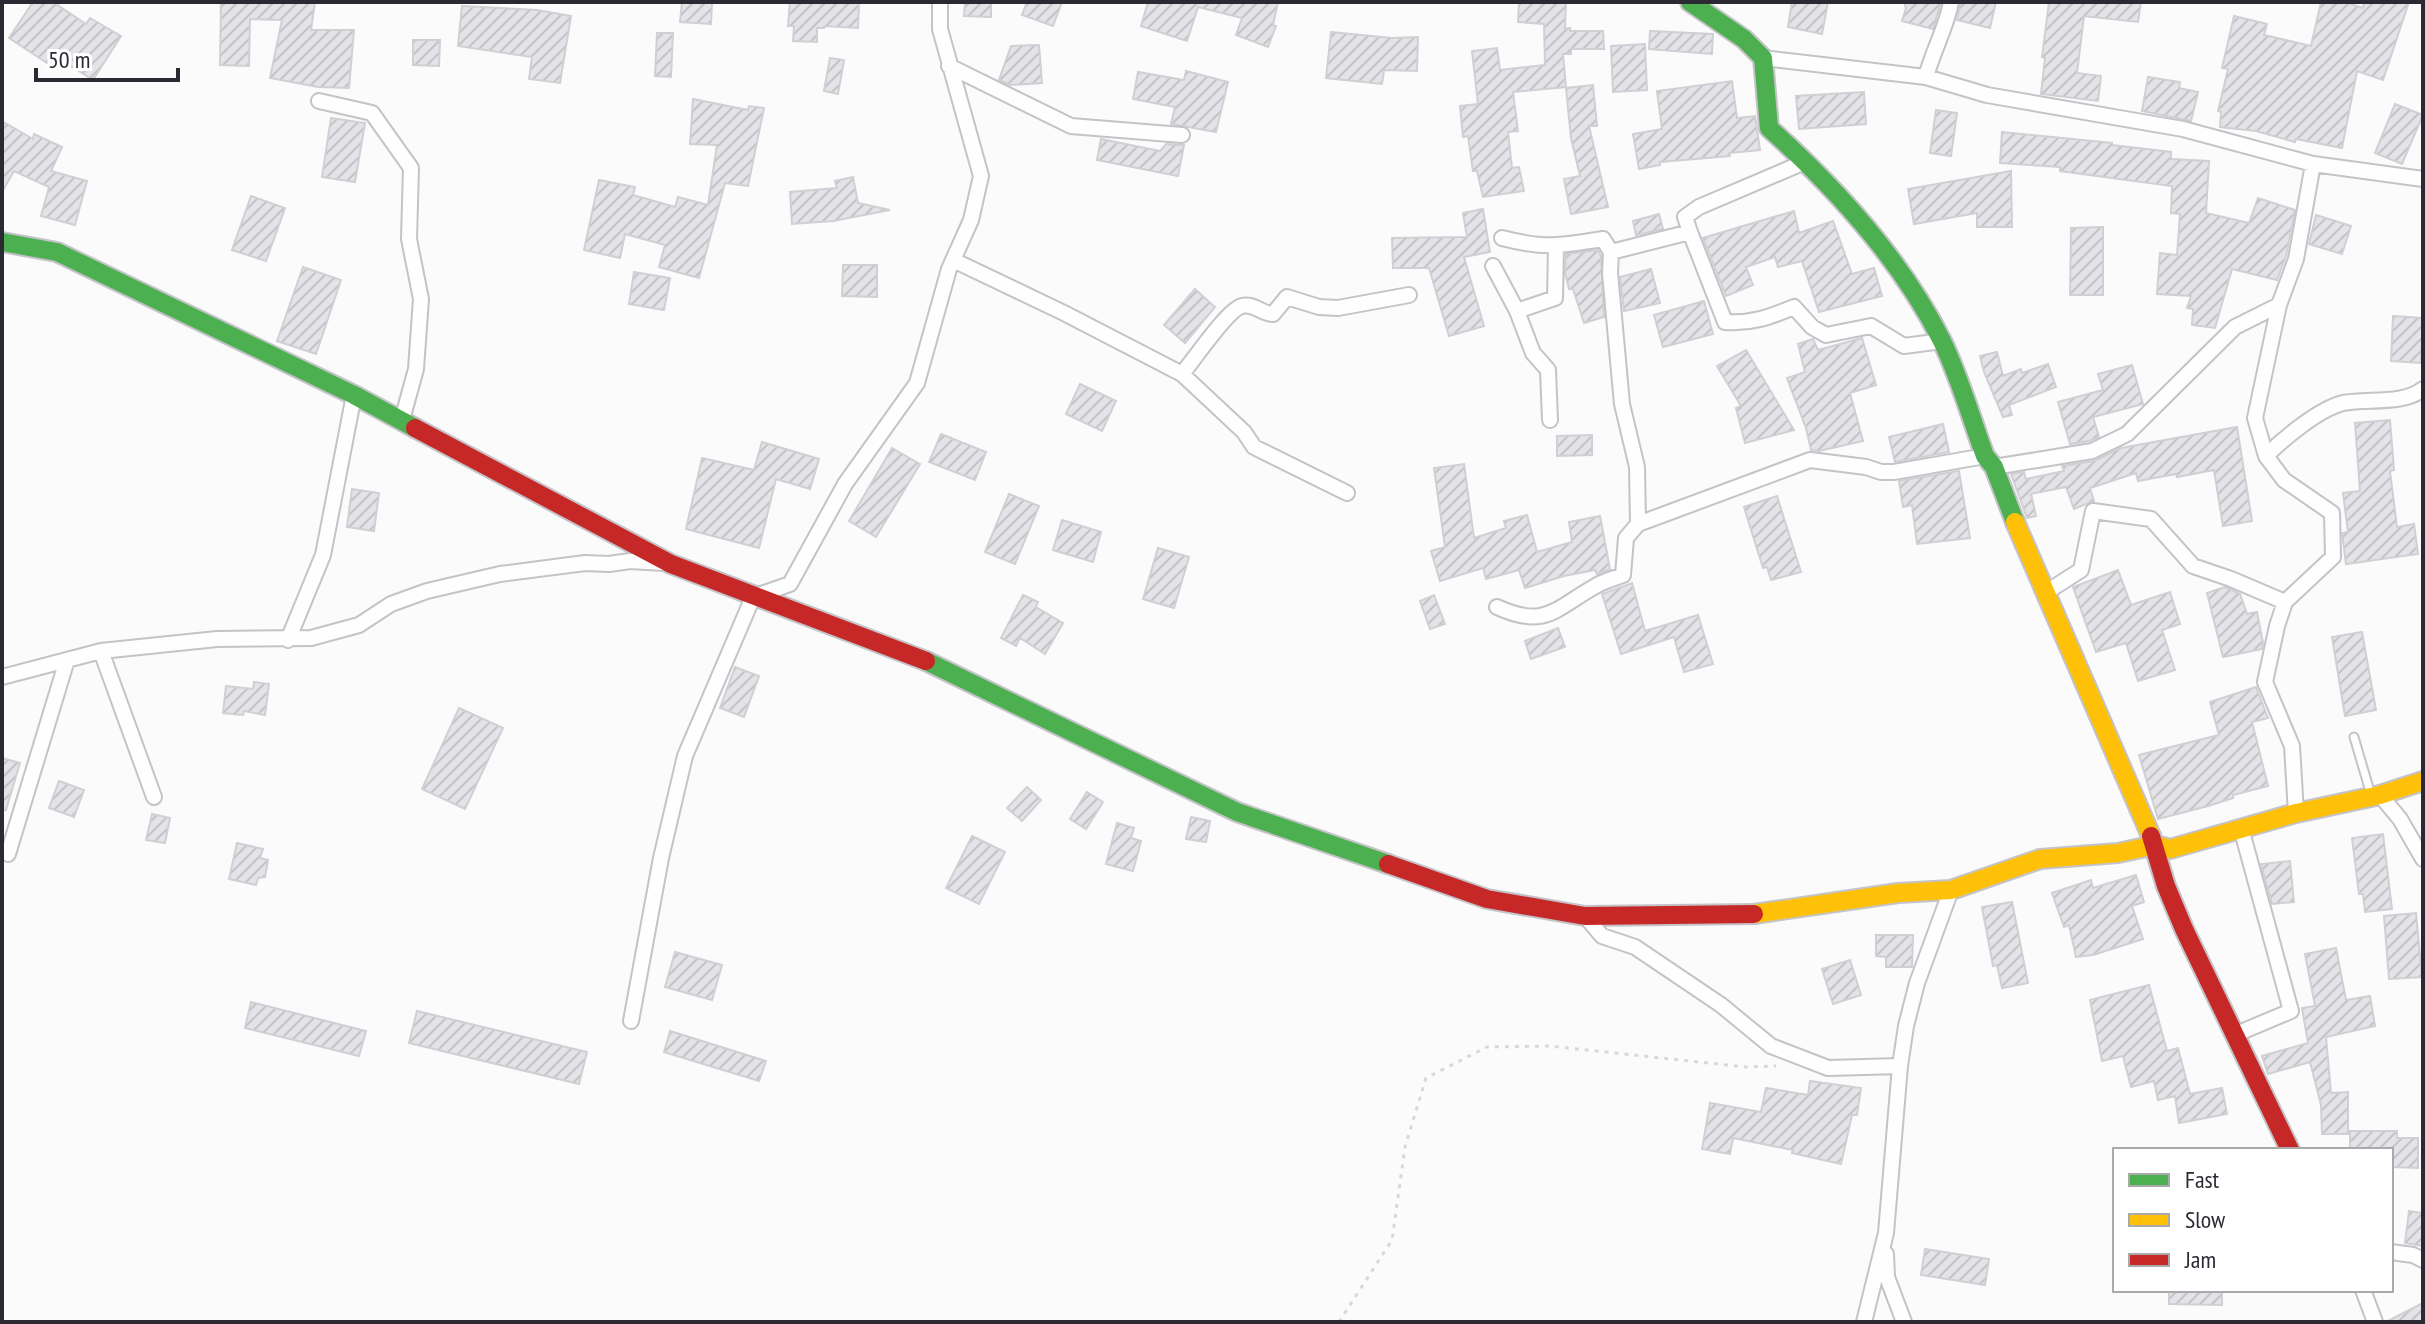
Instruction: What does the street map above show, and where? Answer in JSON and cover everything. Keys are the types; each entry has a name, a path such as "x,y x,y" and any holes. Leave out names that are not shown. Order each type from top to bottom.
{"street":[{"path":"631,1021 661,858 685,756 753,597 790,584 845,484 917,383 953,260 971,220 981,176 940,29 940,2"},
{"path":"1690,2 1744,39 1763,58 1926,77 1987,95 2183,129 2313,164 2423,179"},
{"path":"1926,77 1933,48 1943,37 1951,2"},
{"path":"1763,58 1769,128 1807,161 1865,226 1927,314 1942,341 2045,593 2163,847 2166,886 2289,1148"},
{"path":"949,66 1071,126 1182,135"},
{"path":"319,101 372,113 411,168 409,239 421,299 416,369 402,420"},
{"path":"1807,161 1699,207 1685,217 1725,322 1744,324 1794,307 1812,327 1826,335 1871,326 1904,346 1942,341"},
{"path":"2296,813 2292,746 2265,682 2285,602 2333,557 2332,513 2284,480 2266,456 2255,418 2279,305 2296,259 2313,164"},
{"path":"1611,252 1690,232"},
{"path":"1502,238 1533,246 1603,239 1611,252 1610,273 1622,404 1637,467 1638,524"},
{"path":"2,242 57,252 354,395 671,564 937,665 1237,812 1487,899 1585,916 1767,914 1898,893 1951,890 2040,859 2163,847 2376,796 2423,781"},
{"path":"1517,311 1555,298 1556,246"},
{"path":"953,260 1182,374 1244,432 1254,447 1347,493"},
{"path":"1493,266 1517,311 1533,353 1548,370 1550,420"},
{"path":"1182,374 1226,320 1244,305 1273,314 1287,297 1319,307 1338,308 1409,295"},
{"path":"1497,607 1511,614 1533,618 1554,614 1597,584 1623,575 1626,538 1638,524 1810,460 1894,472 2092,451 2127,434 2235,327 2279,305"},
{"path":"2266,456 2288,434 2340,403 2411,396 2423,389"},
{"path":"288,640 323,555 354,395"},
{"path":"2045,593 2081,570 2093,511 2151,519 2193,566 2285,602"},
{"path":"2,677 101,651 217,639 311,638 359,625 391,604 427,591 500,574 585,563 630,561 671,564"},
{"path":"101,651 154,797"},
{"path":"8,854 67,660"},
{"path":"2376,796 2400,819 2423,859"},
{"path":"2234,1035 2291,1011 2241,828"},
{"path":"1904,1322 1887,1277 1886,1233 1900,1066 1917,983 1951,890"},
{"path":"1585,916 1602,936 1635,947 1721,1005 1771,1046 1828,1068 1900,1066"},
{"path":"1864,1322 1886,1233"},
{"path":"2393,1252 2423,1260"},
{"path":"2364,1292 2375,1322"}],"lane":[{"path":"2354,737 2376,796"}],"path":[{"path":"1339,1322 1392,1240 1405,1147 1426,1078 1487,1047 1549,1046 1746,1067 1776,1067 1797,1056"}],"building":[{"path":"33,2 53,2 86,24 90,18 121,36 93,80 56,57 50,65 9,38"},
{"path":"221,2 315,2 311,30 354,30 349,88 318,87 270,78 282,20 250,19 249,66 220,65"},
{"path":"682,2 712,2 711,24 680,22"},
{"path":"790,2 859,2 858,28 824,26 817,28 817,42 793,41 794,26 788,26"},
{"path":"965,2 991,2 991,17 964,16"},
{"path":"1027,2 1062,2 1053,26 1022,15"},
{"path":"1148,2 1278,2 1273,25 1276,26 1268,47 1236,35 1242,18 1198,7 1187,41 1141,26"},
{"path":"1519,2 1566,2 1565,29 1603,31 1604,49 1571,49 1571,54 1563,54 1566,87 1513,92 1518,131 1508,132 1512,168 1519,167 1524,191 1483,197 1477,171 1473,171 1468,136 1463,137 1460,106 1478,104 1472,51 1497,48 1500,70 1545,65 1544,24 1518,22"},
{"path":"1792,2 1828,2 1822,34 1788,27"},
{"path":"1904,2 1941,2 1933,29 1902,21 1906,8"},
{"path":"1961,2 1996,2 1990,28 1957,20"},
{"path":"2049,2 2141,2 2138,22 2084,16 2077,73 2101,76 2098,101 2041,94"},
{"path":"2321,2 2344,2 2363,8 2364,2 2409,2 2383,80 2357,71 2342,148 2220,127 2221,112 2218,111 2228,69 2222,68 2234,16 2267,24 2264,35 2311,46"},
{"path":"462,6 537,10 571,16 560,83 529,79 532,57 458,46"},
{"path":"1650,31 1713,34 1712,54 1649,49"},
{"path":"1331,32 1392,38 1418,37 1417,71 1384,70 1382,84 1326,78"},
{"path":"657,33 673,33 671,77 655,76"},
{"path":"413,40 440,40 439,66 413,65"},
{"path":"1645,44 1647,90 1613,92 1611,46"},
{"path":"1039,45 1042,83 1010,85 999,80 1011,46"},
{"path":"830,58 844,60 838,94 824,91"},
{"path":"1186,71 1228,82 1216,132 1171,124 1175,107 1133,99 1138,72 1184,80"},
{"path":"2148,77 2180,82 2179,88 2198,92 2191,121 2142,111"},
{"path":"1732,81 1737,118 1755,116 1760,150 1660,162 1660,165 1639,169 1633,134 1662,129 1657,91"},
{"path":"1593,85 1597,126 1589,126 1608,207 1571,214 1564,179 1580,176 1571,138 1566,88"},
{"path":"1864,92 1866,124 1799,129 1796,96"},
{"path":"693,99 748,110 749,106 764,108 748,186 725,183 699,278 659,267 665,245 625,234 620,258 584,250 599,180 635,187 633,195 675,207 678,197 708,205 717,145 690,144"},
{"path":"2395,104 2423,115 2402,164 2375,153"},
{"path":"1936,110 1957,113 1951,156 1930,153"},
{"path":"331,118 365,123 355,182 322,177"},
{"path":"2,121 33,139 34,134 62,147 51,171 87,181 75,225 41,216 49,187 14,171 2,192"},
{"path":"2002,132 2112,143 2171,152 2171,159 2209,161 2206,213 2249,223 2258,198 2295,210 2286,256 2277,280 2232,269 2215,328 2192,325 2193,309 2187,308 2191,296 2157,294 2160,253 2177,255 2180,214 2171,213 2172,186 2060,171 2060,167 2000,163"},
{"path":"1101,139 1160,151 1166,144 1184,145 1178,176 1097,160"},
{"path":"2011,171 2012,227 1977,227 1977,213 1914,224 1908,189"},
{"path":"853,177 858,203 890,210 833,221 792,224 790,192 837,188 835,181"},
{"path":"251,196 285,208 266,261 232,250"},
{"path":"1483,209 1490,252 1464,257 1484,326 1449,336 1429,268 1393,268 1392,238 1467,237 1463,213"},
{"path":"1794,211 1799,233 1833,221 1852,274 1874,268 1882,296 1819,312 1802,261 1778,267 1775,257 1746,267 1753,285 1726,296 1703,238"},
{"path":"1659,214 1663,229 1636,235 1633,221"},
{"path":"2316,215 2351,226 2342,254 2309,244"},
{"path":"2103,227 2103,295 2070,295 2071,228"},
{"path":"1598,250 1601,256 1604,317 1584,323 1573,289 1569,289 1565,273 1566,254"},
{"path":"843,265 877,265 877,297 842,296"},
{"path":"303,267 341,280 316,354 277,341"},
{"path":"1651,269 1660,303 1624,311 1620,277"},
{"path":"634,272 670,278 664,310 629,304"},
{"path":"1195,289 1215,307 1185,343 1164,325"},
{"path":"1704,301 1713,334 1663,347 1654,315"},
{"path":"2393,316 2423,318 2421,363 2391,361"},
{"path":"1862,338 1876,385 1850,393 1863,441 1811,450 1787,378 1805,372 1798,344 1813,339 1818,350"},
{"path":"1746,350 1794,430 1745,443 1736,408 1741,406 1717,366"},
{"path":"1997,352 2003,376 2048,364 2056,387 2009,405 2012,415 2003,417 1980,356"},
{"path":"2132,365 2143,404 2093,417 2099,437 2070,444 2058,402 2103,390 2098,374"},
{"path":"1080,384 1116,401 1102,431 1066,414"},
{"path":"2390,420 2394,470 2390,471 2397,527 2414,524 2418,554 2346,564 2342,533 2348,532 2343,493 2360,491 2355,423"},
{"path":"1943,424 1949,452 1895,462 1889,437"},
{"path":"2237,427 2252,521 2223,526 2214,470 2138,481 2136,473 2090,488 2094,501 2074,509 2066,487 2031,494 2036,516 2027,518 2011,474 2024,472 2026,479 2064,471 2062,466 2094,461 2121,448"},
{"path":"941,434 986,452 975,480 929,462"},
{"path":"1592,435 1592,455 1557,456 1557,436"},
{"path":"762,442 819,459 810,489 776,479 759,548 686,529 702,458 754,470"},
{"path":"892,448 920,464 876,537 849,521"},
{"path":"1464,464 1474,538 1506,528 1504,521 1527,515 1537,552 1572,542 1569,522 1600,516 1610,569 1597,574 1595,570 1564,576 1525,588 1519,570 1486,579 1483,568 1440,581 1431,551 1445,547 1434,468"},
{"path":"1959,471 1970,538 1917,544 1912,505 1903,507 1899,481"},
{"path":"352,489 379,493 374,531 347,527"},
{"path":"1009,494 1039,506 1015,564 985,552"},
{"path":"1777,496 1801,572 1771,580 1767,567 1763,568 1744,507"},
{"path":"1062,520 1101,532 1093,562 1053,550"},
{"path":"1158,548 1189,557 1174,608 1143,599"},
{"path":"2118,570 2131,605 2170,592 2180,624 2162,630 2175,670 2138,681 2126,643 2096,652 2073,587"},
{"path":"1632,583 1645,631 1698,615 1713,664 1684,672 1674,637 1621,654 1602,594"},
{"path":"2225,587 2240,594 2247,614 2257,612 2262,649 2223,657 2207,593"},
{"path":"1023,595 1038,602 1036,607 1063,623 1045,654 1020,638 1016,646 1001,638"},
{"path":"1434,595 1445,624 1430,629 1420,601"},
{"path":"1558,628 1565,647 1531,659 1525,641"},
{"path":"2362,632 2376,710 2345,716 2332,637"},
{"path":"735,667 759,676 744,717 720,708"},
{"path":"254,682 269,684 265,715 244,711 243,715 223,713 226,686 253,689"},
{"path":"2256,687 2268,718 2252,722 2268,786 2158,819 2139,755 2219,735 2210,702"},
{"path":"459,708 503,728 465,809 422,789"},
{"path":"2,758 20,763 6,810 2,810"},
{"path":"59,781 84,790 74,817 49,808"},
{"path":"1027,787 1041,800 1022,821 1007,808"},
{"path":"1087,792 1103,802 1086,829 1070,819"},
{"path":"152,814 170,818 165,843 146,840"},
{"path":"1191,817 1210,821 1206,842 1186,839"},
{"path":"1117,823 1134,828 1131,838 1141,841 1133,871 1106,864"},
{"path":"2383,834 2392,909 2365,912 2363,894 2359,894 2352,838"},
{"path":"972,836 1005,852 979,904 946,888"},
{"path":"237,843 263,849 260,858 268,860 265,877 258,878 256,885 229,879"},
{"path":"2290,861 2294,902 2272,904 2261,864"},
{"path":"2136,875 2144,902 2132,906 2143,939 2093,955 2076,957 2069,925 2064,927 2052,893 2091,880 2093,888"},
{"path":"2012,902 2028,983 2002,988 1997,965 1993,966 1982,907"},
{"path":"2416,913 2422,977 2389,979 2384,916"},
{"path":"1876,935 1913,935 1912,967 1886,967 1886,957 1876,956"},
{"path":"2336,948 2346,1000 2370,996 2375,1026 2326,1037 2331,1093 2348,1092 2348,1134 2322,1134 2321,1105 2310,1062 2268,1074 2262,1056 2308,1043 2302,1008 2315,1006 2305,954"},
{"path":"675,952 722,965 712,1000 665,987"},
{"path":"1850,960 1861,995 1833,1004 1822,969"},
{"path":"2149,985 2167,1051 2178,1048 2190,1094 2222,1088 2227,1114 2179,1123 2175,1096 2158,1100 2154,1081 2131,1087 2123,1056 2102,1061 2090,1000"},
{"path":"251,1002 366,1031 359,1056 245,1028"},
{"path":"417,1011 587,1052 579,1084 409,1043"},
{"path":"670,1031 766,1061 759,1081 664,1052"},
{"path":"1810,1081 1861,1088 1857,1115 1852,1115 1841,1164 1733,1138 1730,1154 1702,1149 1710,1103 1761,1112 1766,1088 1808,1095"},
{"path":"2350,1131 2397,1131 2397,1138 2418,1138 2418,1168 2393,1167 2393,1148 2350,1148"},
{"path":"2409,1211 2423,1213 2423,1246 2405,1243"},
{"path":"1925,1249 1989,1259 1985,1285 1921,1275"},
{"path":"2169,1292 2222,1292 2222,1305 2169,1304"},
{"path":"2423,1303 2423,1322 2386,1322"}],"traffic: fast":[{"path":"1690,2 1744,39 1763,58 1769,128 1819,175 1866,227 1926,311 1948,355 1985,456 1994,467 2015,522"},
{"path":"2,242 57,252 354,395 415,428"},
{"path":"926,661 1237,812 1388,864"}],"traffic: slow":[{"path":"2015,522 2151,836"},
{"path":"1754,914 1898,893 1951,890 2040,859 2118,853 2155,845 2170,849 2423,781"}],"traffic: jam":[{"path":"415,428 671,564 926,661"},
{"path":"2151,836 2166,886 2184,929 2289,1148"},
{"path":"1388,864 1487,899 1585,916 1754,914"}]}
